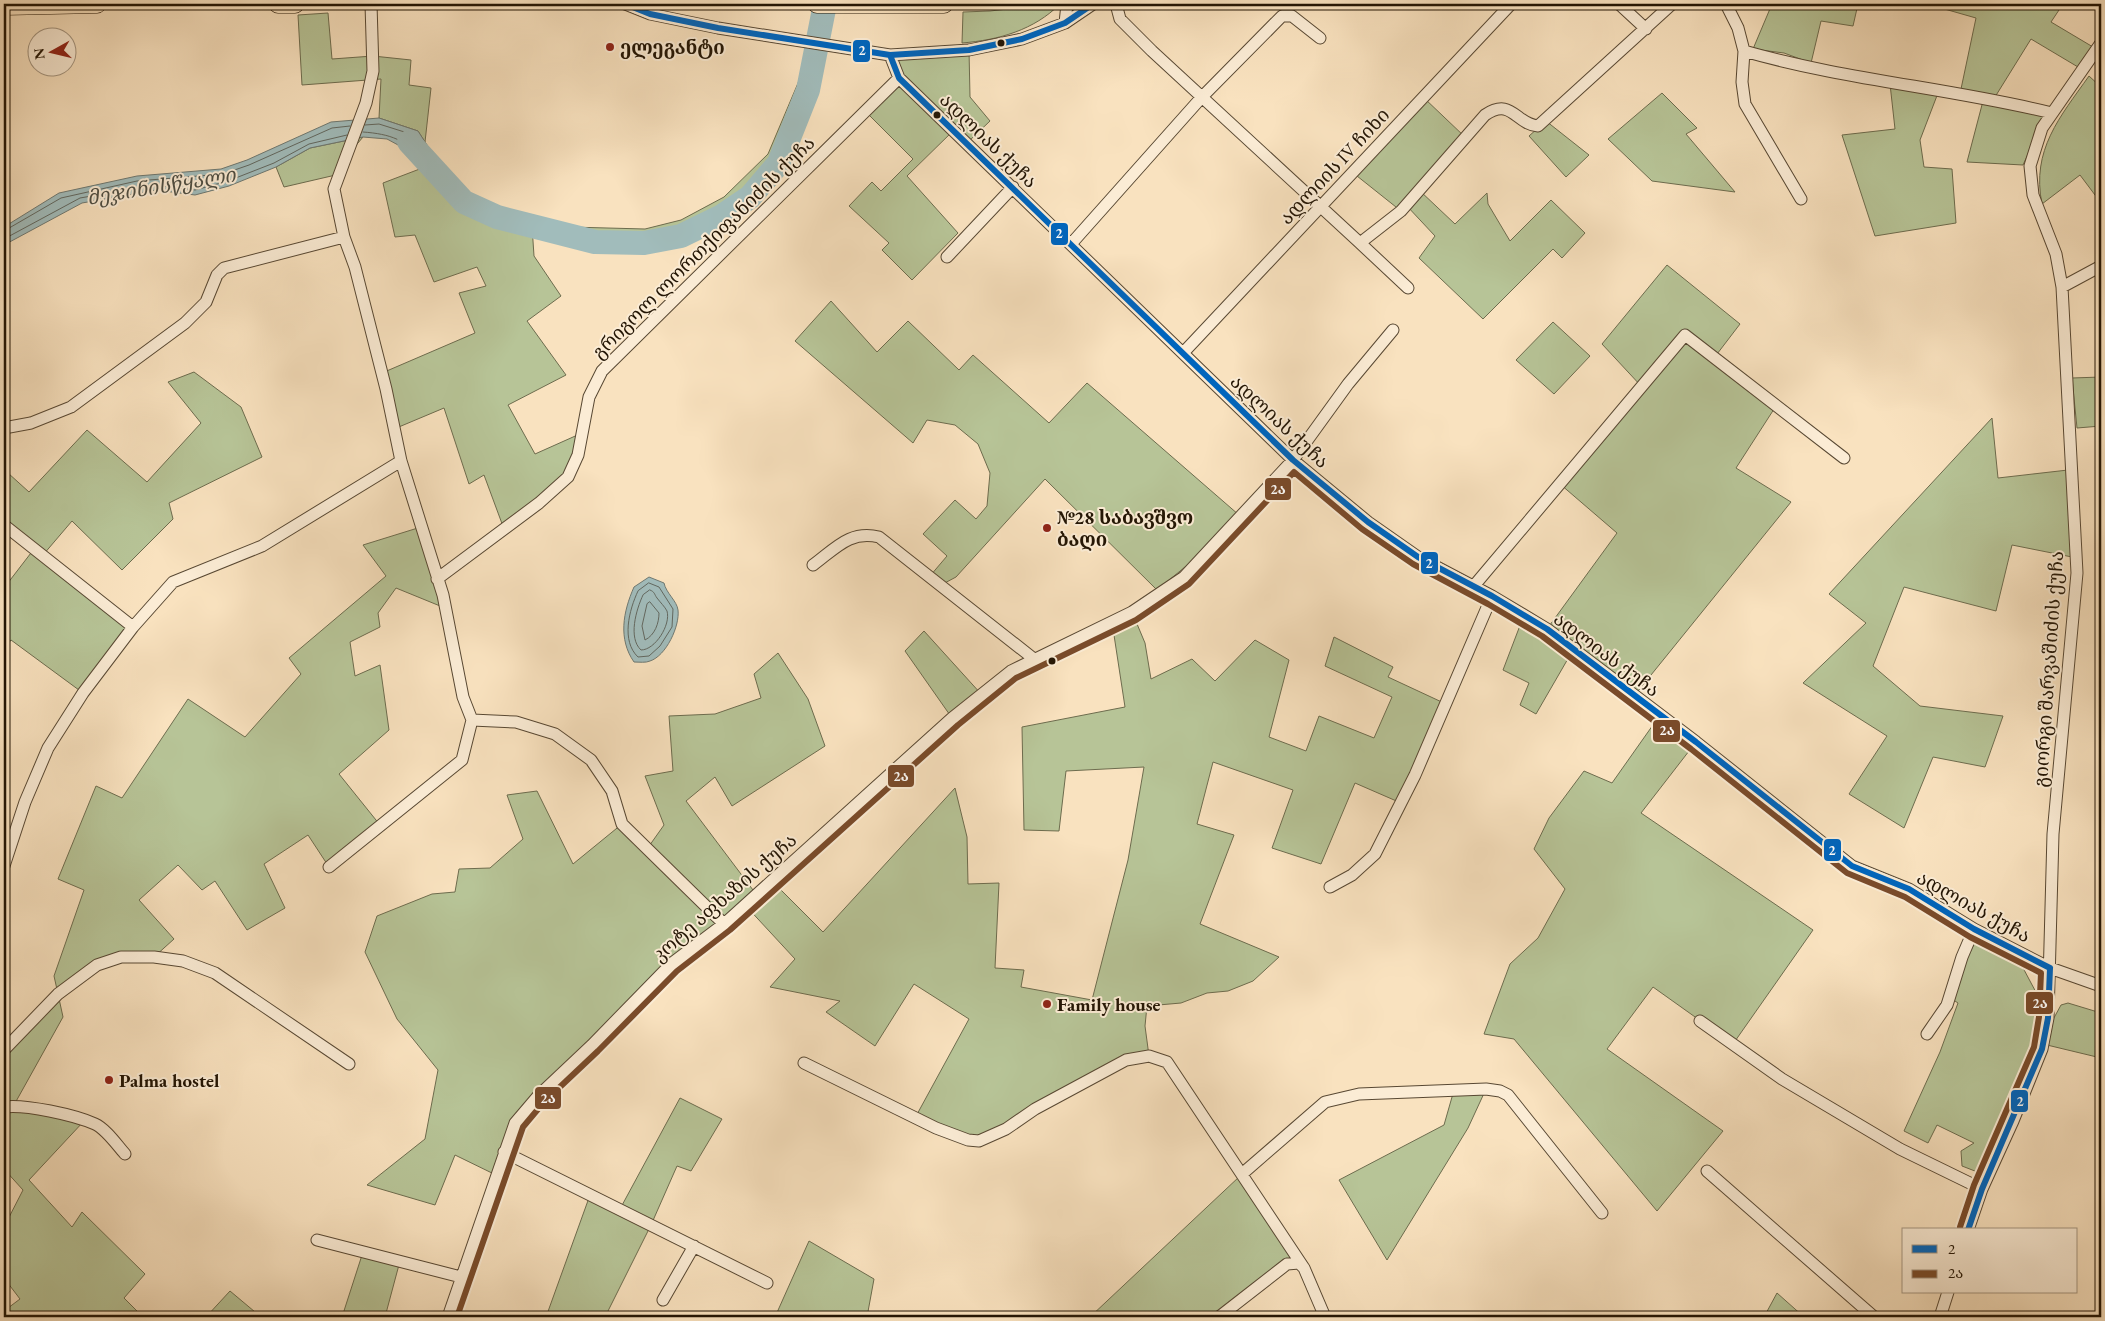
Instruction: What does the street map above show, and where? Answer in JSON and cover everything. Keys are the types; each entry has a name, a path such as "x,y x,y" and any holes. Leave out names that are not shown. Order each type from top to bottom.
{"highway":[{"path":"11,5 97,4"},
{"path":"278,4 295,4"},
{"path":"817,4 944,4"}],"street":[{"path":"329,867 462,760 472,720 463,697 443,595 400,461 386,389 355,267 344,237 334,189 366,103 374,71 371,4"},
{"path":"625,4 670,18 801,41 890,54 969,50 1022,39 1065,23 1093,4"},
{"path":"1065,23 1067,4"},
{"path":"1116,4 1120,20 1201,98 1408,288"},
{"name":"ადლიის IV ჩიხი","path":"1183,352 1511,4"},
{"path":"1619,4 1646,29"},
{"path":"1360,243 1401,211 1485,115 1494,109 1503,108 1511,111 1525,123 1538,126 1672,4"},
{"path":"1726,4 1738,28 1744,51 1742,82 1745,104 1801,199"},
{"path":"1071,244 1201,98 1282,16 1292,16 1320,38"},
{"name":"გიორგი შარვაშიძის ქუჩა","path":"2050,968 2053,834 2077,573 2062,287 2056,254 2033,195 2030,166 2042,128 2101,43"},
{"path":"1744,51 1780,62 1994,98 2052,112"},
{"name":"ადლიას ქუჩა","path":"890,54 899,78 1293,460 1368,522 1418,557 1492,596 1547,629 1696,742 1852,866 1909,889 1974,929 2050,968"},
{"name":"გრიგოლ ლორთქიფანიძის ქუჩა","path":"437,579 538,503 568,477 578,455 589,397 602,371 899,78"},
{"path":"947,257 1013,187"},
{"path":"4,428 31,423 71,407 185,323 206,302 218,276 224,268 344,237"},
{"path":"2062,287 2101,266"},
{"name":"კოტე აფხაზის ქუჩა","path":"448,1317 515,1123 538,1096 671,964 724,924 952,718 1010,671 1132,612 1184,577 1293,460 1348,384 1393,330"},
{"path":"1473,587 1685,335 1844,458"},
{"path":"4,866 26,802 48,748 83,693 133,627 173,582 262,546 400,461"},
{"path":"4,525 133,627"},
{"path":"813,565 853,536 866,534 879,537 1034,659"},
{"path":"1330,887 1352,875 1375,854 1415,775 1492,596"},
{"path":"472,720 516,722 556,734 591,760 612,791 622,824 724,924"},
{"path":"1927,1034 1947,1005 1962,957 1974,929"},
{"path":"4,1050 58,994 97,965 121,957 154,957 183,961 215,973 349,1064"},
{"path":"1969,1228 1982,1188 2013,1121 2042,1049 2048,1018 2050,968 2101,986"},
{"path":"1700,1021 1782,1079 1900,1150 1982,1188"},
{"path":"804,1063 936,1128 968,1140 979,1140 1006,1129 1035,1109 1126,1060 1149,1056 1167,1062 1304,1268 1325,1317"},
{"path":"1242,1174 1325,1102 1359,1094 1486,1089 1500,1091 1508,1095 1602,1213"},
{"path":"4,1107 14,1106 40,1109 96,1124 125,1154"},
{"path":"504,1152 767,1283"},
{"path":"1707,1171 1874,1317"},
{"path":"317,1240 461,1277"},
{"path":"663,1300 694,1246"},
{"path":"1219,1317 1287,1264 1299,1263 1304,1268"},
{"path":"1940,1317 1947,1294"}],"green space":[{"path":"1060,4 1039,21 1027,27 1002,36 962,43 963,12"},
{"path":"1772,4 1858,4 1853,26 1821,21 1811,63 1784,53 1753,49"},
{"path":"1927,4 2063,4 2051,22 2093,47 2078,67 2031,39 1995,97 1961,89 1976,18"},
{"path":"328,13 332,59 373,56 411,60 409,85 431,88 425,142 418,131 379,118 381,79 302,85 298,15"},
{"path":"969,50 970,97 990,121 968,142 954,130 907,176 958,233 912,280 882,250 889,243 849,206 872,182 881,191 913,159 865,111 899,78 890,55"},
{"path":"815,57 801,107 778,165 761,185 742,202 720,217 697,229 672,237 647,242 621,244 587,241 532,226 645,229 681,220 724,197 768,154 801,76"},
{"path":"2089,76 2101,87 2101,203 2080,175 2042,204 2040,185 2044,151 2058,120"},
{"path":"1890,84 1938,93 1920,140 1924,167 1952,169 1956,223 1875,236 1842,135 1895,129"},
{"path":"1662,93 1697,128 1686,134 1735,192 1652,181 1608,139"},
{"path":"1423,97 1465,137 1419,190 1455,224 1487,193 1488,204 1510,241 1551,200 1585,233 1562,258 1553,249 1483,319 1419,258 1435,236 1406,205 1401,211 1352,172"},
{"path":"1983,101 2039,112 2044,119 2023,165 1967,162"},
{"path":"1546,121 1589,155 1566,177 1529,136"},
{"path":"363,137 347,156 340,174 284,187 276,167 310,148"},
{"path":"438,162 464,202 497,217 532,226 534,256 561,296 527,321 566,375 508,405 535,454 582,433 568,477 504,529 484,475 469,484 444,408 394,429 382,373 475,333 459,293 486,286 477,267 434,282 415,235 395,237 383,183"},
{"path":"1667,265 1740,324 1714,358 1776,406 1736,468 1791,502 1634,696 1573,650 1536,714 1520,705 1529,683 1503,670 1524,615 1547,629 1617,533 1560,484 1642,387 1602,344"},
{"path":"831,301 877,352 908,321 959,370 973,355 1049,423 1087,383 1239,515 1191,562 1157,590 1045,479 956,577 941,585 930,576 947,556 923,534 955,500 976,519 987,506 990,473 978,444 955,425 927,420 913,443 795,341"},
{"path":"1553,322 1590,356 1554,394 1516,360"},
{"path":"194,372 241,407 262,457 169,503 173,519 122,570 72,521 43,555 133,627 83,693 11,640 4,649 4,588 34,549 4,525 4,478 8,473 29,492 87,430 147,482 201,423 168,382"},
{"path":"2101,377 2101,426 2077,428 2072,378"},
{"path":"1992,418 1998,478 2068,470 2072,557 2012,545 1996,611 1904,587 1873,666 1920,706 2003,716 1985,767 1933,757 1904,828 1849,794 1887,736 1803,683 1866,623 1829,594"},
{"path":"421,527 445,608 396,588 378,613 380,627 350,642 355,676 380,665 389,730 339,774 380,825 329,867 308,835 264,864 285,908 247,930 215,881 202,890 178,865 139,900 174,939 154,957 121,957 58,994 54,976 84,890 58,879 96,786 122,798 188,699 245,737 301,674 289,658 386,576 363,545"},
{"path":"1132,612 1145,643 1151,679 1192,659 1215,681 1255,640 1289,660 1269,737 1306,751 1319,716 1374,738 1392,697 1325,666 1334,637 1393,667 1388,677 1446,704 1401,803 1355,783 1321,864 1272,848 1293,790 1213,762 1197,824 1234,835 1200,924 1279,957 1253,981 1228,991 1207,993 1181,1003 1147,1006 1145,1026 1149,1056 1126,1060 979,1141 915,1118 969,1019 914,984 875,1046 826,1012 840,1001 770,987 795,959 745,905 671,964 515,1123 496,1175 455,1155 435,1205 367,1185 425,1139 438,1070 397,1019 365,952 377,916 432,894 455,892 459,869 490,868 523,839 507,795 537,791 573,864 622,824 647,849 664,825 645,776 673,771 669,716 715,714 761,698 754,674 778,653 808,699 825,746 732,806 715,777 686,801 756,894 771,880 823,932 955,788 967,837 968,884 999,883 995,968 1024,970 1021,987 1092,1000 1128,860 1144,767 1066,771 1059,831 1024,830 1022,727 1125,707 1112,622"},
{"path":"924,631 982,695 952,718 905,651"},
{"path":"1660,715 1696,742 1641,813 1813,930 1733,1044 1653,987 1607,1049 1723,1131 1657,1211 1514,1039 1484,1034 1510,964 1538,938 1565,889 1534,849 1549,818 1584,771 1612,783"},
{"path":"1977,939 1989,942 2010,954 2022,966 2038,996 2038,1017 2028,1070 1980,1173 1962,1166 1961,1151 1974,1143 1937,1125 1928,1143 1904,1131 1940,1052 1958,1003 1952,999 1966,959"},
{"path":"58,994 63,1017 14,1105 84,1121 29,1180 72,1227 82,1212 145,1274 124,1298 143,1317 4,1317 4,1311 20,1299 4,1278 4,1227 23,1190 4,1169 4,1045"},
{"path":"2068,1003 2101,1013 2101,1058 2047,1045 2049,1027 2061,1005"},
{"path":"1486,1089 1468,1128 1387,1260 1339,1180 1444,1125 1454,1090"},
{"path":"680,1098 722,1119 691,1171 677,1166 651,1225 605,1317 546,1317 590,1195 620,1209"},
{"path":"1240,1176 1303,1270 1286,1265 1220,1317 1090,1317"},
{"path":"809,1241 874,1279 867,1317 775,1317"},
{"path":"363,1252 400,1261 385,1317 342,1317"},
{"path":"230,1291 261,1317 206,1317"},
{"path":"1777,1293 1804,1317 1764,1317"}],"water":[{"path":"379,118 418,131 438,162 424,168 411,152 387,139 363,137 310,148 276,167 229,186 195,195 156,190 82,203 4,245 4,227 59,193 137,176 221,169 247,160 331,122"},
{"path":"649,577 664,583 678,610 677,624 671,640 656,658 648,662 634,662 629,653 624,635 625,616 634,587"}],"waterway":[{"name":"მეჯინისწყალი","path":"409,142 464,202 497,217 595,242 644,243 681,236 722,216 750,197 779,163 808,90 825,4"}],"transit line":[{"name":"2","path":"4,6 97,4"},
{"name":"2","path":"625,4 650,14 718,28 890,55 969,50 1022,39 1065,23 1093,4"},
{"name":"2","path":"817,4 944,4"},
{"name":"2","path":"890,55 899,78 1293,460 1368,522 1418,557 1492,596 1547,629 1696,742 1852,866 1909,889 1974,929 2050,968"},
{"name":"2ა","path":"457,1317 523,1127 544,1102 598,1051 677,971 730,930 958,725 1016,678 1136,620 1189,584 1294,472 1362,529 1413,564 1488,604 1542,636 1691,749 1847,873 1905,897 1970,937 2041,973 2039,1017 2034,1047 1974,1185 1960,1227"},
{"name":"2","path":"1969,1228 1982,1189 2042,1049 2048,1018 2050,968"}],"place":[{"name":"ელეგანტი","path":"610,47"},
{"name":"№28 საბავშვო ბაღი","path":"1047,528"},
{"name":"Family house","path":"1047,1004"},
{"name":"Palma hostel","path":"109,1080"}]}
